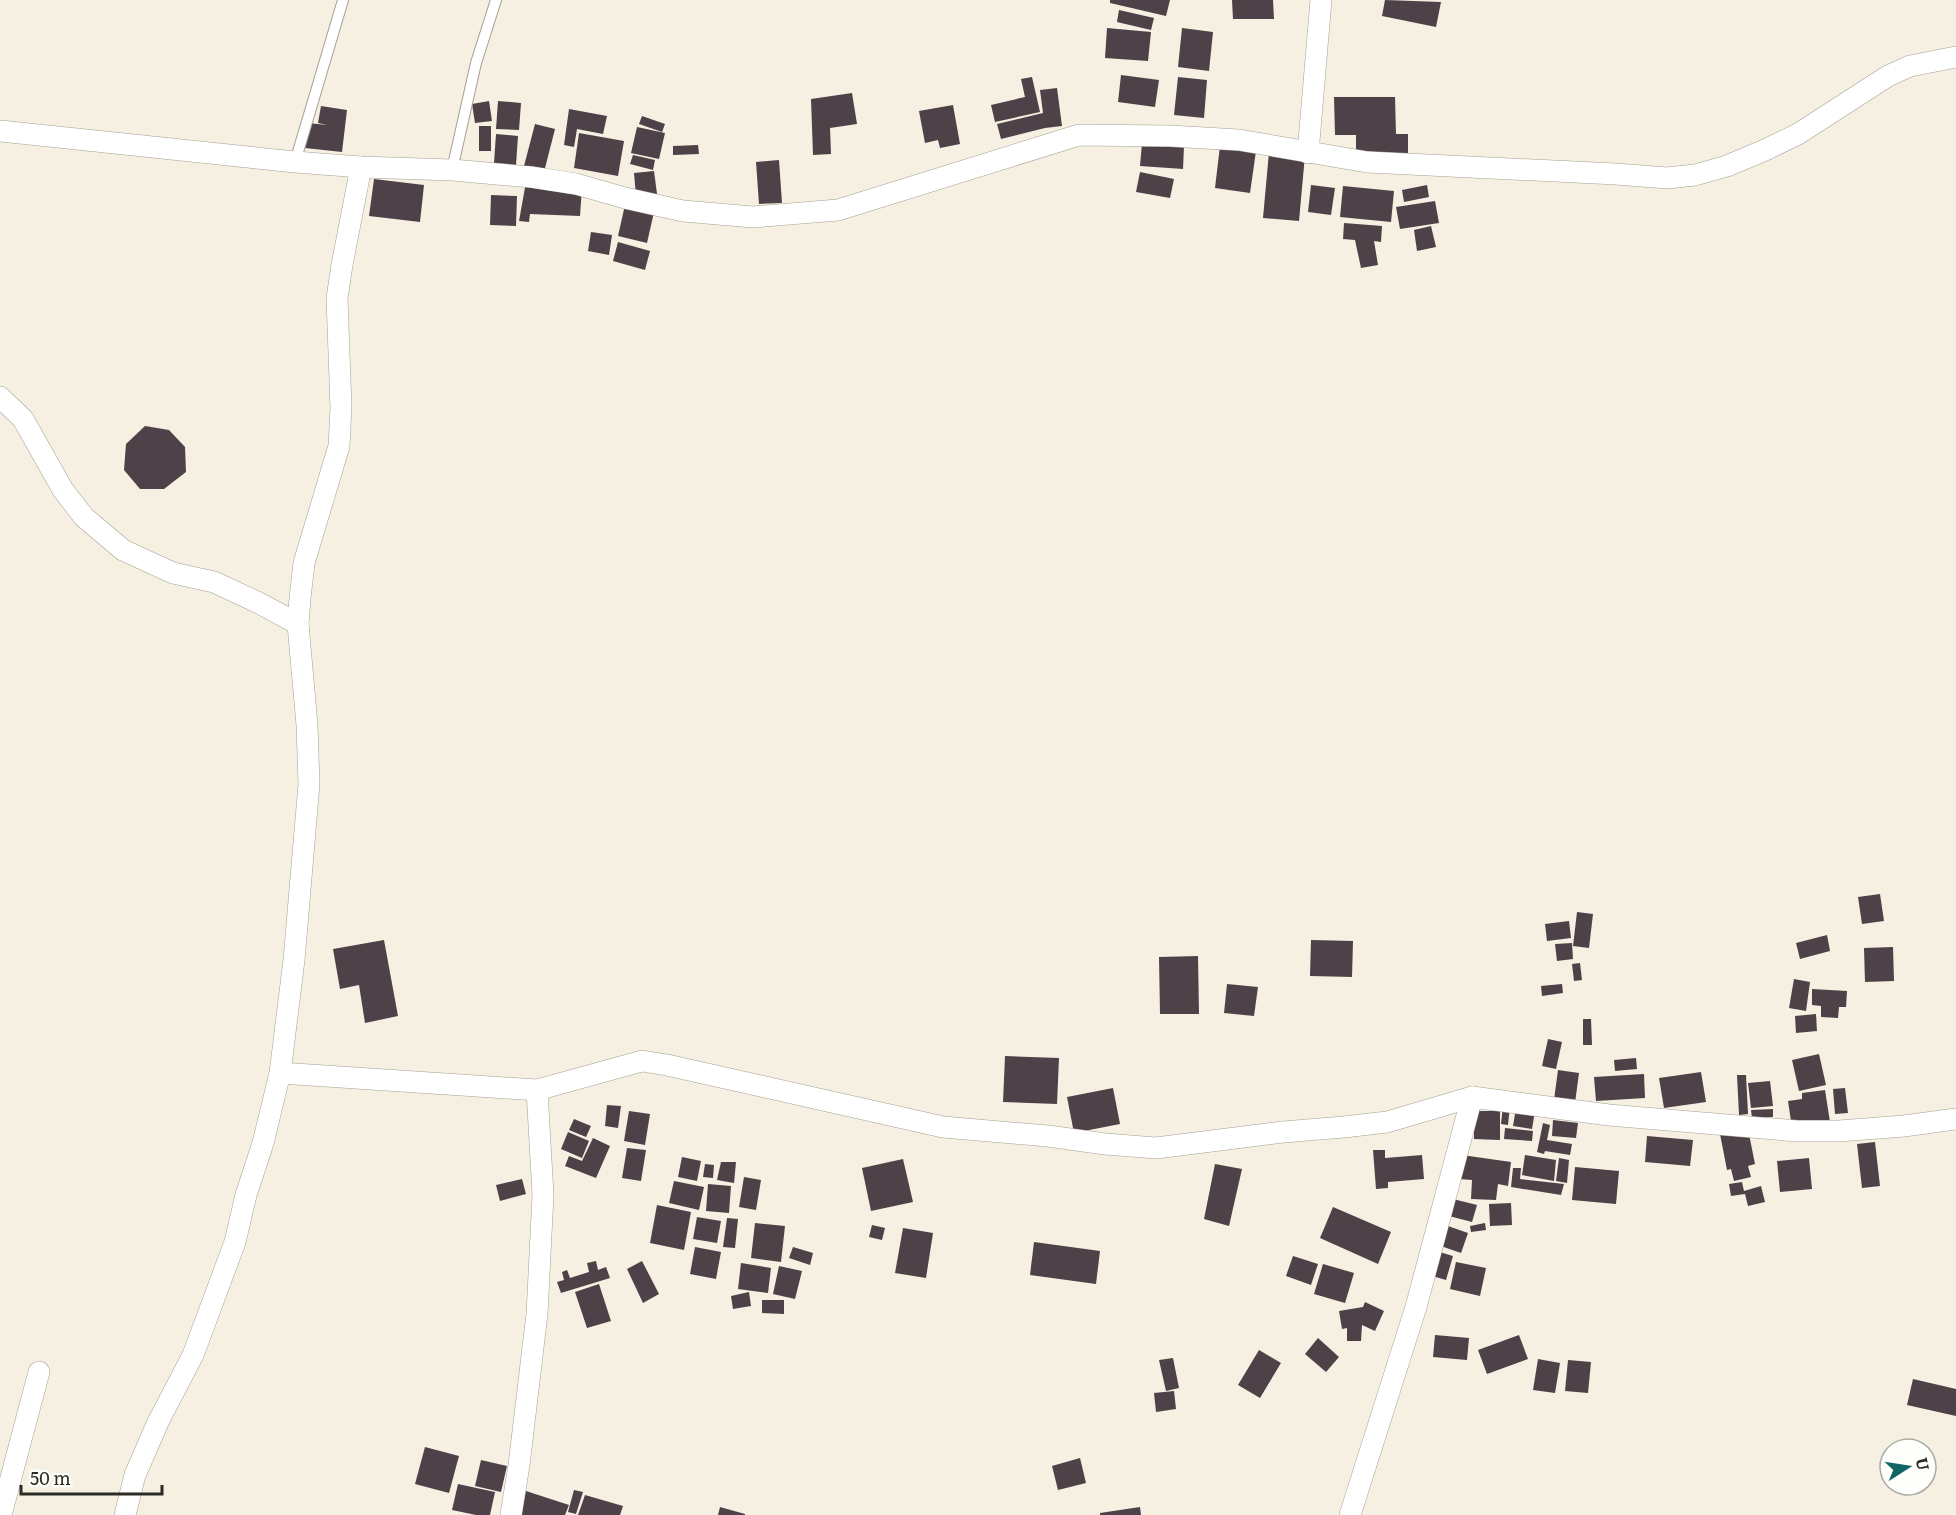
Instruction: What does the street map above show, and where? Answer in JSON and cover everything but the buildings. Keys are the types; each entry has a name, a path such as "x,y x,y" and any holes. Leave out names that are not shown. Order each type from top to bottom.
{"street":[{"path":"1308,153 1321,0"},
{"path":"0,131 295,162 452,170 531,177 576,184 683,211 753,217 838,210 1079,135 1170,135 1239,140 1367,162 1667,178 1695,175 1726,166 1798,134 1869,87 1902,69 1943,58 1956,57"},
{"path":"125,1515 135,1475 158,1422 193,1355 235,1242 280,1073 292,979 309,784 298,624 304,563 339,446 341,408 338,298 342,264 361,167"},
{"path":"0,397 23,419 63,490 84,517 123,550 173,573 214,582 298,624"},
{"path":"280,1073 537,1090 642,1061 943,1127 1156,1148 1388,1122 1472,1097 1609,1115 1797,1131 1882,1128 1956,1119"},
{"path":"511,1515 537,1314 543,1195 537,1090"},
{"path":"1350,1515 1416,1307 1472,1097"},
{"path":"1,1515 39,1372"}],"lane":[{"path":"295,162 343,0"},
{"path":"452,170 476,63 495,0"}]}
